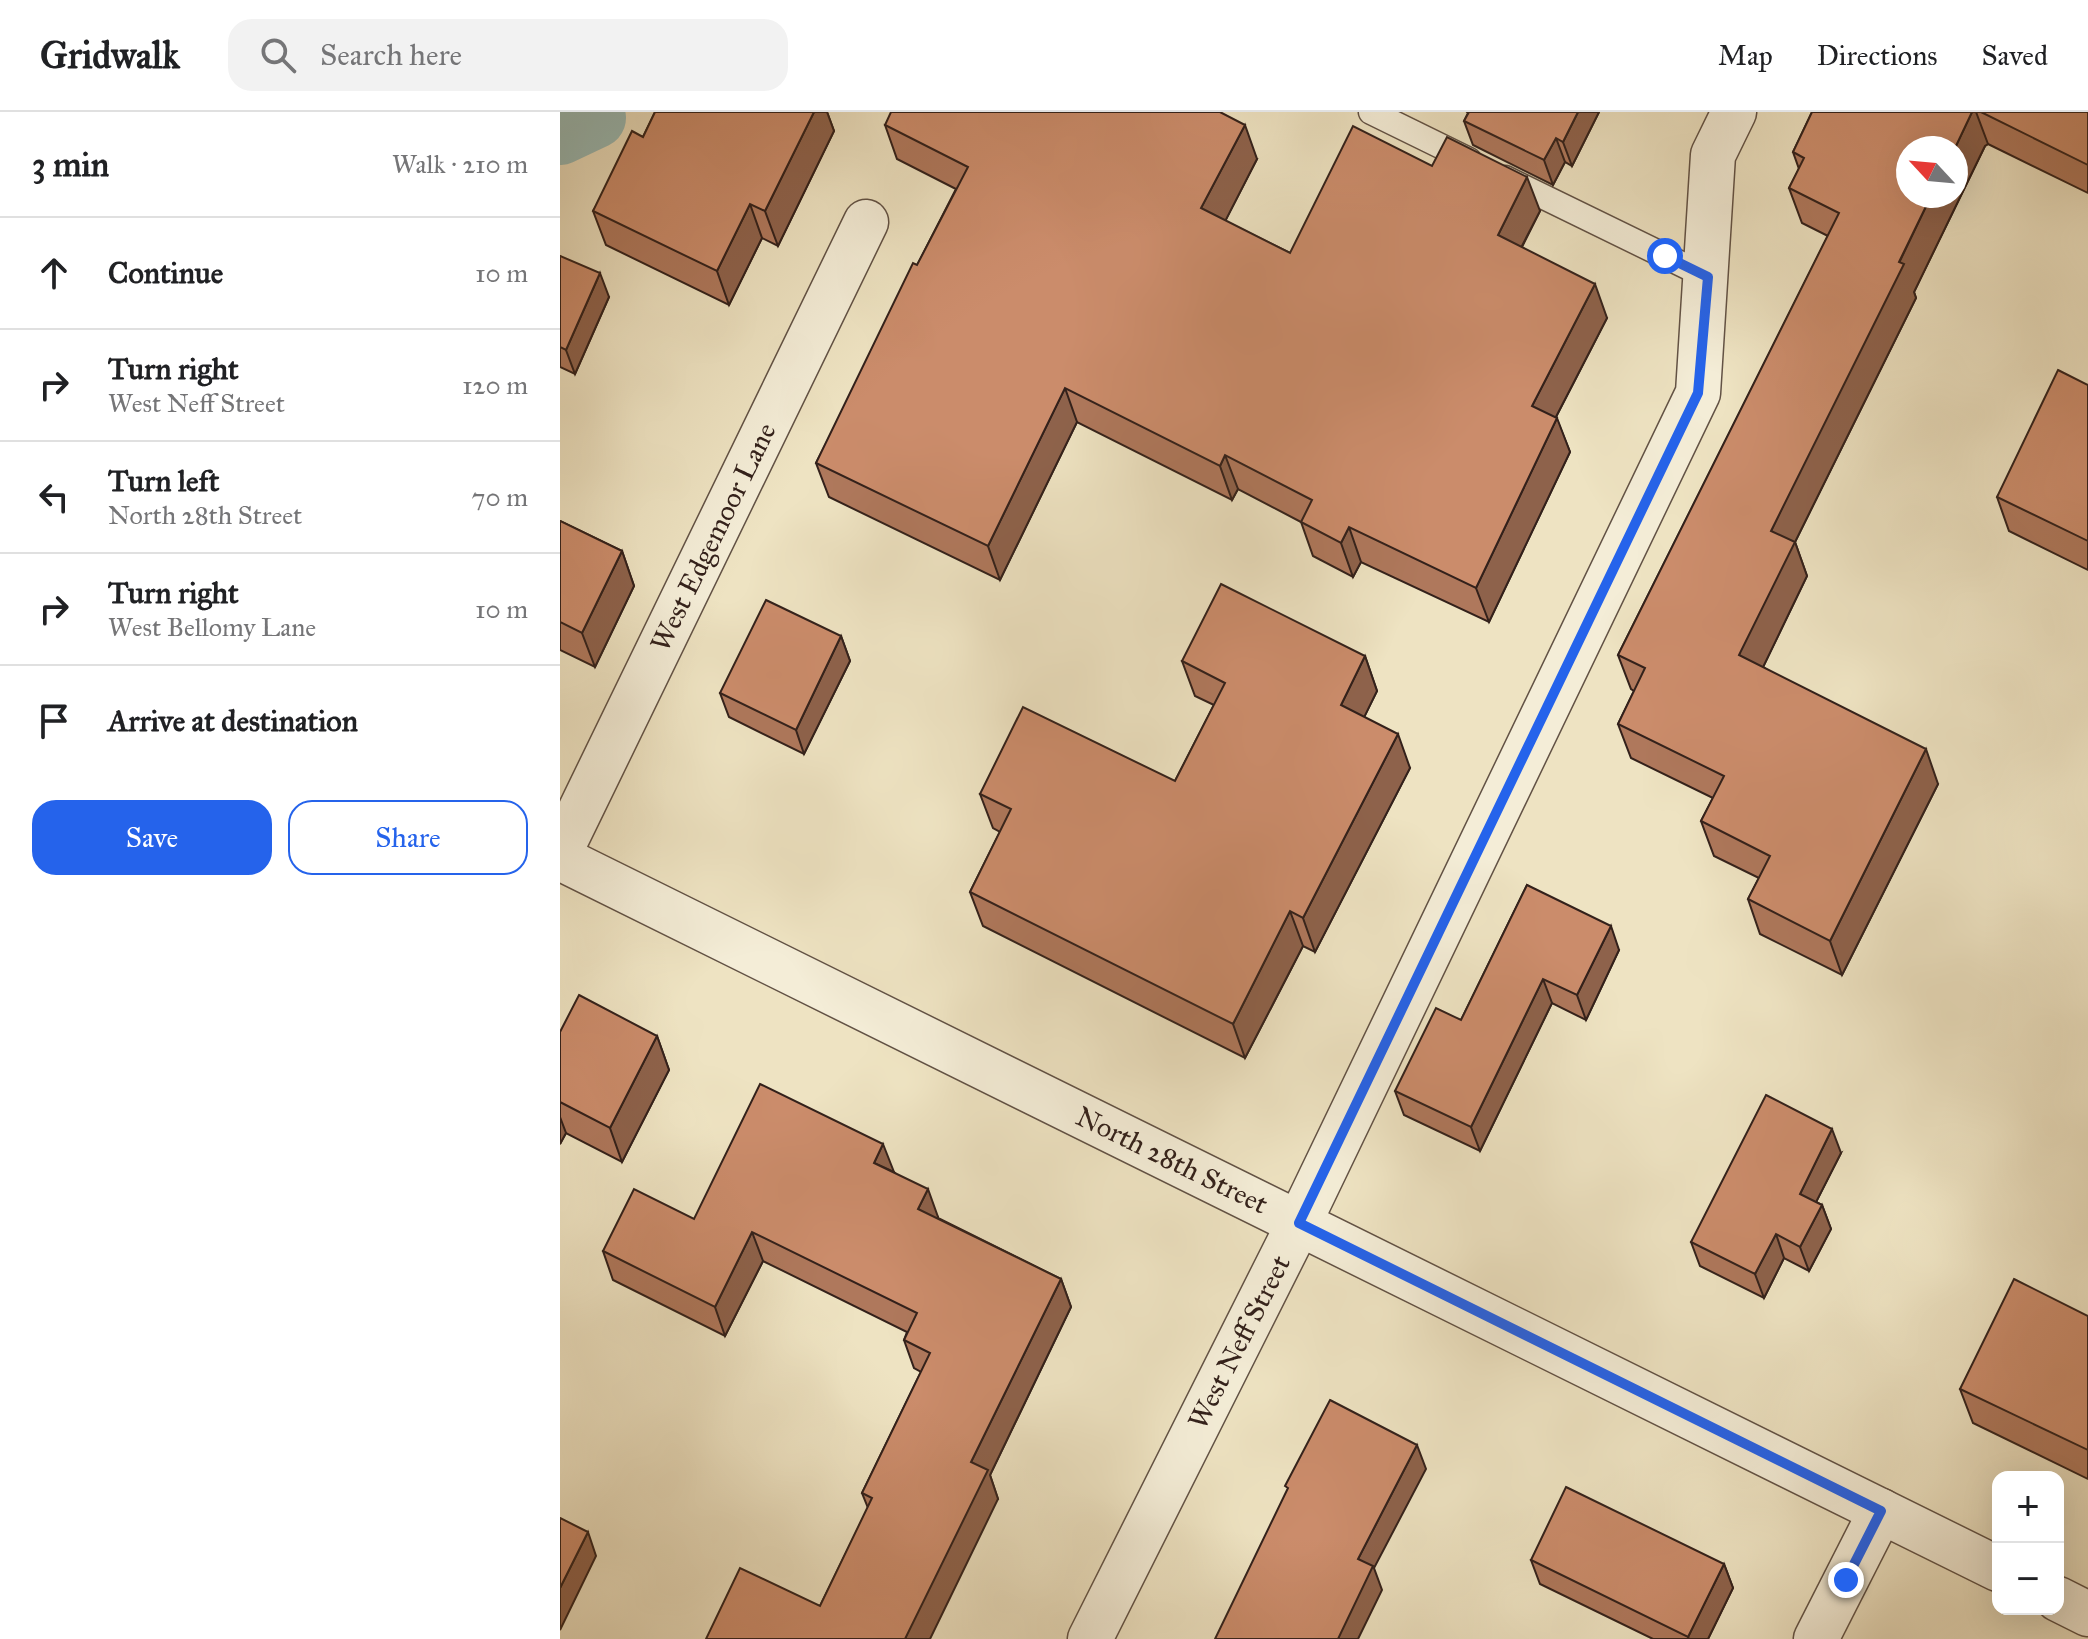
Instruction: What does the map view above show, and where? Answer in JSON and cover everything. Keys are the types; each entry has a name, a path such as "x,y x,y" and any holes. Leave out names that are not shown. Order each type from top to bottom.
{"street":[{"name":"West Neff Street","path":"1090,1639 1299,1223 1698,393 1708,277 1713,155 1734,112"},
{"name":"West Edgemoor Lane","path":"560,855 866,222"},
{"name":"North 28th Street","path":"560,855 1992,1566"},
{"path":"1816,1639 1881,1511"},
{"path":"2064,1602 2088,1614"}],"lane":[{"path":"1371,112 1708,277"}],"building":[{"path":"655,112 814,112 765,211 750,204 717,271 593,211 632,131 643,137"},
{"path":"891,112 1220,112 1245,125 1201,208 1290,253 1353,126 1432,166 1447,137 1527,177 1498,235 1595,284 1532,406 1557,418 1476,588 1349,527 1341,543 1301,522 1312,500 1225,455 1220,466 1065,388 988,546 816,463 913,263 917,265 968,167 885,125"},
{"path":"1469,112 1578,112 1563,142 1556,138 1544,160 1464,121"},
{"path":"1812,112 1972,112 1961,136 1896,136 1896,208 1925,208 1899,262 1904,264 1771,531 1795,542 1739,655 1926,749 1830,941 1748,899 1770,856 1701,821 1724,776 1618,724 1645,668 1618,655 1839,213 1789,188 1804,158 1793,152"},
{"path":"1981,112 2088,112 2088,165"},
{"path":"560,256 600,273 566,350 560,347"},
{"path":"2058,370 2088,385 2088,541 1997,497"},
{"path":"560,521 622,551 582,633 560,622"},
{"path":"1221,584 1365,656 1341,705 1398,734 1303,918 1290,911 1233,1024 970,892 1011,809 980,794 1023,707 1175,781 1225,683 1182,661"},
{"path":"766,600 841,636 796,730 720,693"},
{"path":"1527,885 1611,926 1577,995 1543,979 1471,1127 1395,1091 1436,1008 1461,1020"},
{"path":"579,995 657,1036 610,1128 560,1102 560,1032"},
{"path":"760,1084 883,1144 874,1163 928,1189 918,1209 1061,1279 971,1462 988,1470 905,1639 706,1639 740,1568 820,1606 872,1498 862,1493 930,1353 904,1340 917,1313 752,1232 715,1307 603,1251 634,1189 694,1219"},
{"path":"1766,1095 1832,1129 1800,1194 1822,1205 1800,1247 1776,1234 1755,1274 1691,1242"},
{"path":"2014,1279 2088,1316 2088,1450 1960,1389"},
{"path":"1330,1400 1417,1445 1358,1559 1373,1566 1338,1639 1215,1639 1288,1488 1285,1486"},
{"path":"1566,1487 1724,1564 1688,1637 1531,1560"},
{"path":"560,1518 588,1532 560,1588"}],"waterway":[{"path":"560,135 596,118"}],"route":[{"path":"1665,256 1708,277 1698,393 1299,1223 1881,1511 1846,1580"}]}
